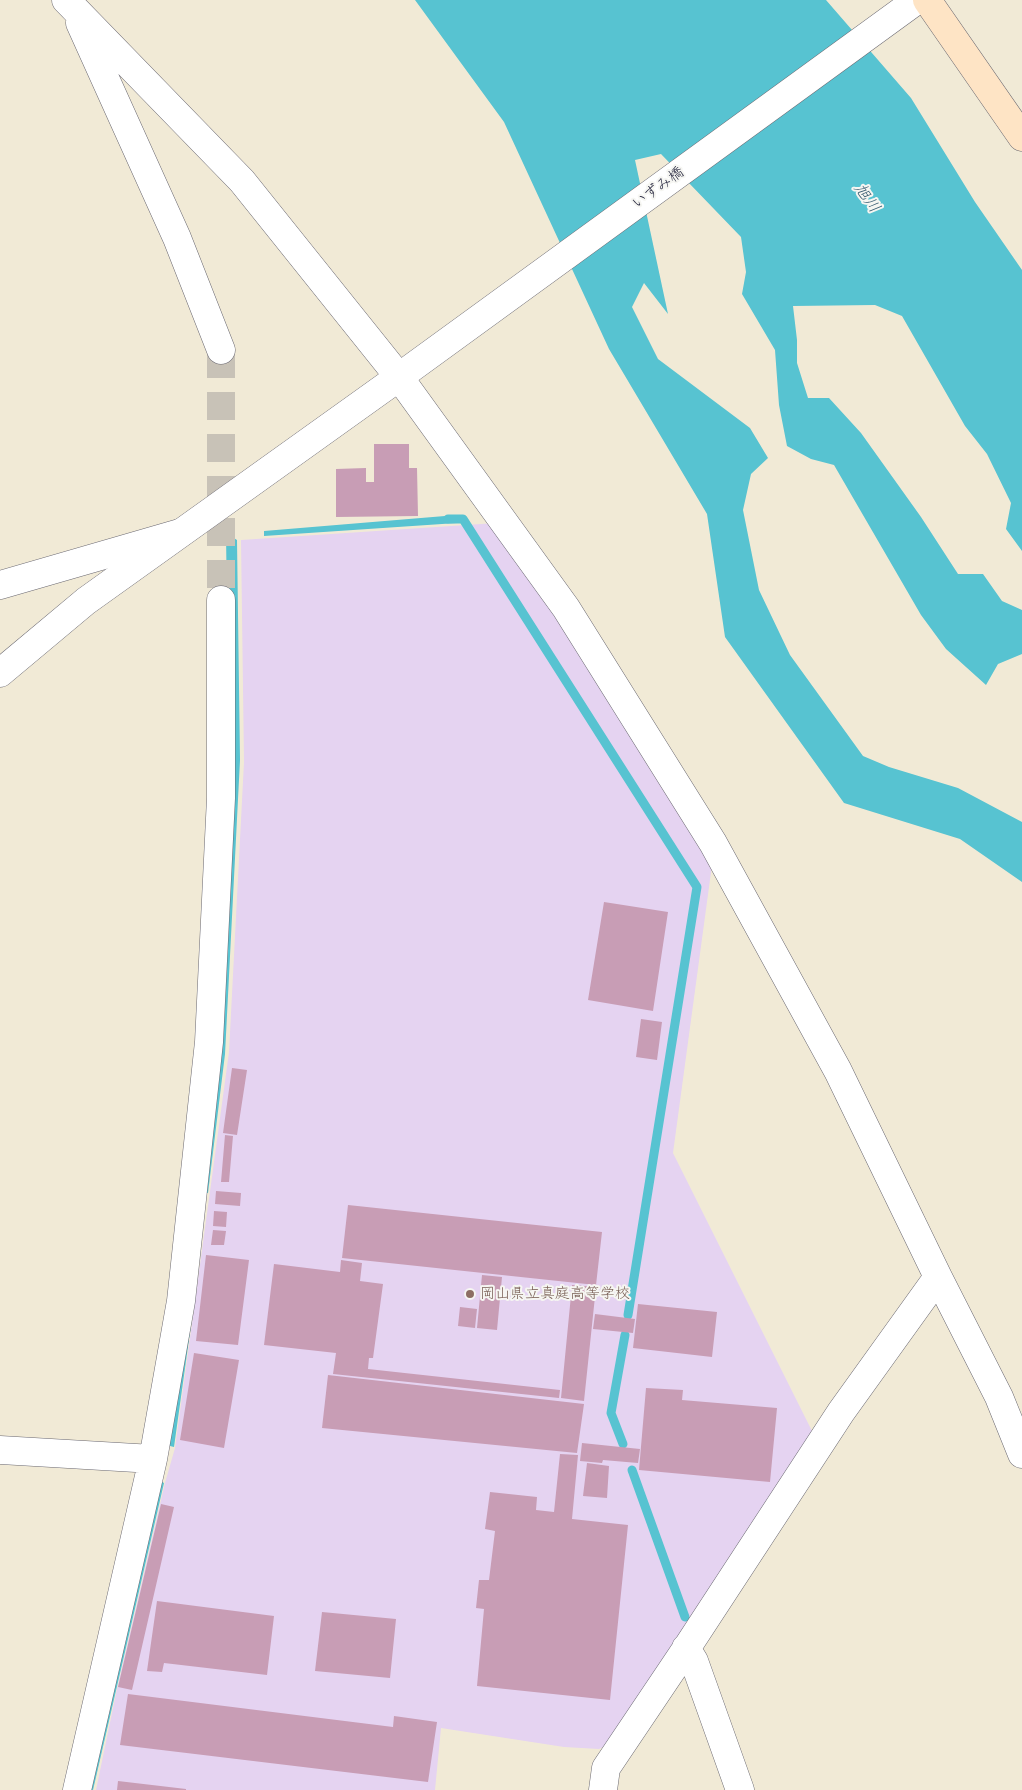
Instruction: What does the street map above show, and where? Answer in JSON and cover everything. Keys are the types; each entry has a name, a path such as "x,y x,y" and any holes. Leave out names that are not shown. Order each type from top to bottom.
{"main road":[{"path":"927,0 1022,137"}],"street":[{"name":"いずみ橋","path":"0,673 86,601 917,0"},
{"path":"69,3 242,181 399,376 566,608 713,843 838,1071 938,1277 1000,1397 1022,1454"},
{"path":"69,3 177,238 221,350"},
{"path":"0,585 183,532"},
{"path":"77,1790 153,1459 181,1301 210,1042 221,798 221,600"},
{"path":"603,1790 606,1768 841,1412 938,1277"},
{"path":"0,1450 153,1459"},
{"path":"686,1648 694,1661 740,1790"}],"shaded area":[{"name":"岡山県立真庭高等学校","path":"496,523 712,865 673,1153 814,1435 612,1743 599,1749 564,1747 441,1728 435,1790 96,1790 117,1689 165,1483 175,1448 229,1052 244,762 241,540"}],"water":[{"name":"旭川","path":"415,0 826,0 911,98 975,202 1022,270 1022,551 1006,529 1011,503 987,454 965,426 902,316 875,305 793,306 797,340 797,363 808,398 829,398 861,433 921,517 958,574 983,574 1002,601 1022,610 1022,654 998,664 986,685 946,649 921,615 834,465 811,459 787,446 779,405 775,350 742,294 746,272 741,237 661,154 635,160 668,314 644,283 632,307 658,359 750,428 768,458 751,474 743,510 759,590 790,655 863,756 889,767 958,788 1022,822 1022,882 960,839 844,803 725,637 707,514 609,349 504,122"},
{"path":"457,515 462,517 457,523 264,536 264,531"},
{"path":"226,533 237,540 240,760 225,1054 208,1193 197,1191 229,762"},
{"path":"192,1318 174,1447 162,1444"},
{"path":"155,1478 164,1483 93,1790 83,1790"}],"building":[{"path":"374,444 409,444 409,468 417,468 418,516 336,517 336,469 366,468 366,482 374,482"},
{"path":"604,902 668,912 653,1011 588,1000"},
{"path":"641,1019 662,1022 657,1060 636,1057"},
{"path":"232,1068 247,1070 237,1135 223,1133"},
{"path":"225,1135 233,1136 229,1182 221,1182"},
{"path":"216,1191 241,1193 240,1206 215,1204"},
{"path":"348,1205 602,1232 596,1285 342,1258"},
{"path":"214,1211 227,1212 226,1227 213,1226"},
{"path":"213,1230 226,1231 224,1245 211,1245"},
{"path":"206,1255 249,1260 238,1345 196,1341"},
{"path":"341,1260 362,1263 360,1281 383,1284 373,1358 369,1358 368,1369 560,1390 559,1398 333,1374 336,1353 264,1345 274,1264 340,1272"},
{"path":"482,1275 502,1277 497,1330 477,1328"},
{"path":"572,1285 596,1287 584,1401 561,1398"},
{"path":"638,1304 717,1312 712,1357 633,1348"},
{"path":"460,1307 477,1309 475,1328 458,1326"},
{"path":"595,1314 635,1319 633,1333 593,1329"},
{"path":"194,1353 239,1360 224,1448 180,1440"},
{"path":"328,1375 584,1404 577,1453 322,1428"},
{"path":"646,1388 683,1390 682,1400 777,1408 770,1482 639,1470"},
{"path":"582,1443 640,1449 638,1463 603,1460 602,1463 580,1461"},
{"path":"560,1454 578,1455 572,1519 628,1525 610,1700 477,1686 484,1609 476,1608 479,1580 489,1580 495,1531 485,1529 490,1492 537,1497 536,1510 554,1512"},
{"path":"587,1463 609,1466 607,1498 583,1496"},
{"path":"161,1504 174,1507 132,1690 118,1687"},
{"path":"157,1601 274,1616 267,1675 164,1663 162,1672 147,1671"},
{"path":"322,1612 396,1619 390,1678 315,1671"},
{"path":"128,1694 393,1727 394,1716 437,1722 428,1782 120,1745"},
{"path":"118,1781 186,1789 186,1790 117,1790"}],"waterway":[{"path":"448,519 463,519 697,887 628,1315"},
{"path":"623,1444 611,1413 625,1335"},
{"path":"632,1470 685,1617"}],"tunnel":[{"path":"221,350 221,600"}],"place":[{"name":"岡山県立真庭高等学校","path":"470,1294"}]}
